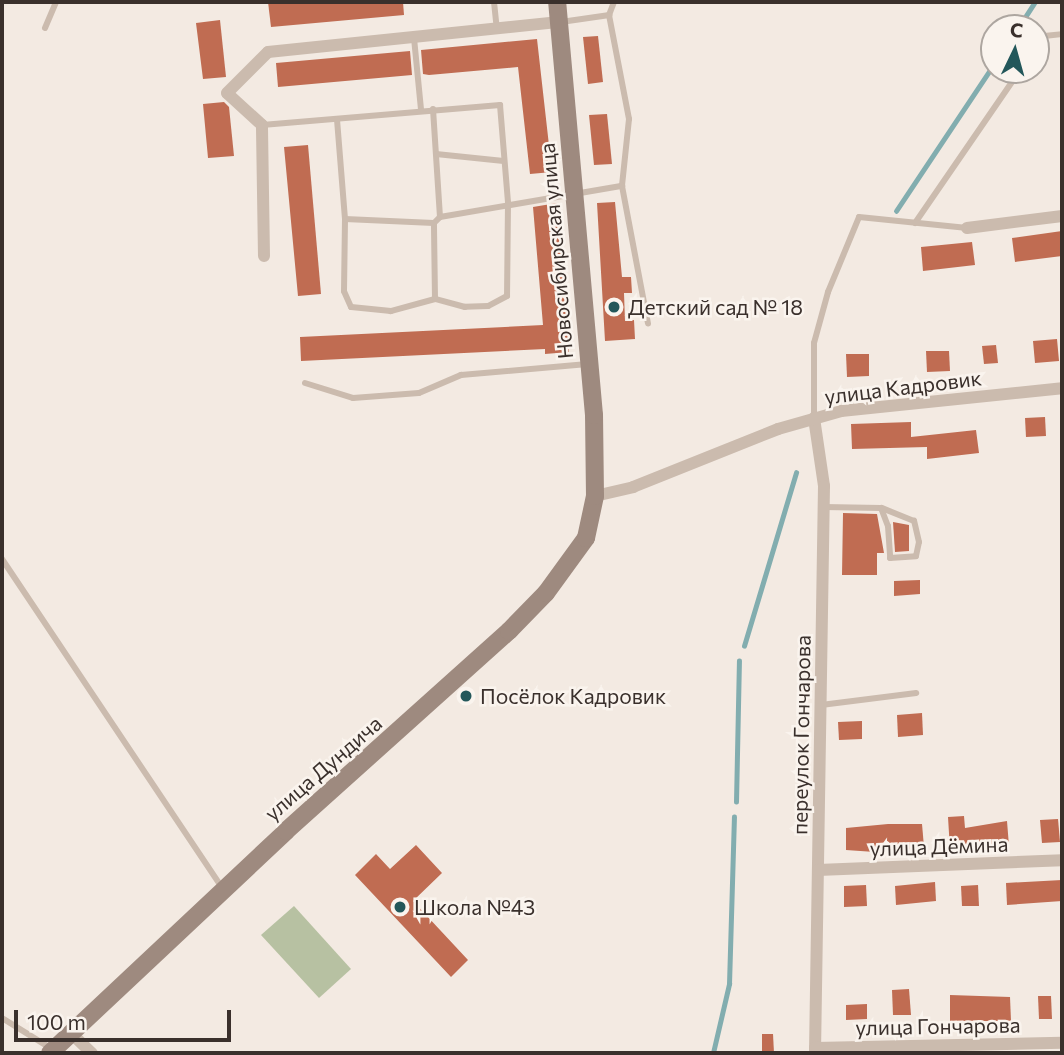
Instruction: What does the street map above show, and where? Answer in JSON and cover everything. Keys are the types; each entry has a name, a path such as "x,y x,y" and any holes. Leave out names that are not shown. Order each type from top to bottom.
{"main road":[{"name":"Новосибирская улица","path":"557,2 590,364 594,496"},
{"name":"улица Дундича","path":"52,1052 223,889 445,691 546,593 586,538 594,496"}],"street":[{"path":"264,256 262,125 227,93 268,52 559,22"},
{"path":"967,228 1062,216"},
{"name":"улица Кадровик","path":"594,496 633,488 814,418 883,405 1062,388"},
{"name":"переулок Гончарова","path":"814,418 824,507 815,1051"},
{"name":"улица Дёмина","path":"818,870 1062,860"},
{"path":"72,1034 92,1053"},
{"name":"улица Гончарова","path":"815,1051 1062,1043"}],"lane":[{"path":"44,27 56,2"},
{"path":"494,2 497,29"},
{"path":"614,2 609,15 628,96 622,186 648,324"},
{"path":"559,22 609,15"},
{"path":"414,37 421,109"},
{"path":"915,223 1010,84"},
{"path":"262,125 421,109 500,105 508,202 507,296 476,306 435,299 391,311 351,307 344,291 345,219 337,119"},
{"path":"433,108 440,217"},
{"path":"436,154 504,161"},
{"path":"435,299 434,223 440,217 508,202 573,195 622,186"},
{"path":"814,418 811,369 816,332 859,217 967,228"},
{"path":"345,219 434,223"},
{"path":"305,383 353,398 419,393 461,375 590,364"},
{"path":"824,507 881,508 914,520 919,542 916,556 890,558 888,526 881,508"},
{"path":"2,559 223,889"},
{"path":"820,705 916,693"},
{"path":"2,1018 52,1052"}],"green space":[{"path":"294,906 351,969 319,998 261,935"}],"building":[{"path":"268,2 403,2 404,15 271,27"},
{"path":"220,20 226,77 203,79 196,23"},
{"path":"598,36 603,82 588,84 583,37"},
{"path":"537,39 552,172 530,174 518,67 423,74 421,50"},
{"path":"410,51 412,75 278,87 276,63"},
{"path":"224,102 229,107 234,156 208,158 203,104"},
{"path":"607,114 612,164 594,165 589,115"},
{"path":"308,145 321,294 298,296 284,147"},
{"path":"615,202 622,277 631,277 632,293 624,293 625,321 634,320 635,339 605,341 597,203"},
{"path":"557,203 569,352 545,354 545,349 301,361 300,337 543,325 533,207"},
{"path":"1062,231 1062,256 1015,262 1012,238"},
{"path":"972,242 975,265 923,271 921,247"},
{"path":"1057,339 1059,361 1035,363 1033,341"},
{"path":"996,345 998,363 984,364 982,346"},
{"path":"926,351 949,351 950,371 927,372"},
{"path":"846,354 869,354 869,376 847,377"},
{"path":"1045,417 1046,436 1026,437 1025,418"},
{"path":"911,422 911,437 976,430 979,453 927,459 927,447 852,449 851,424"},
{"path":"843,513 877,514 884,553 877,553 877,575 842,575"},
{"path":"893,522 909,525 909,551 895,552"},
{"path":"920,580 920,594 894,596 894,581"},
{"path":"922,713 923,735 898,737 897,715"},
{"path":"862,721 862,739 839,740 838,722"},
{"path":"964,816 965,828 1007,821 1009,846 950,850 948,817"},
{"path":"1058,819 1060,842 1042,843 1040,820"},
{"path":"922,824 924,847 889,853 846,850 846,828"},
{"path":"416,845 442,873 413,901 468,960 451,977 355,875 376,854 390,869"},
{"path":"1062,880 1062,901 1007,905 1006,883"},
{"path":"935,882 936,901 896,905 895,886"},
{"path":"866,885 867,906 844,907 844,886"},
{"path":"978,885 979,906 962,906 961,886"},
{"path":"909,989 911,1015 893,1015 892,990"},
{"path":"950,995 1010,997 1011,1021 950,1021"},
{"path":"1038,996 1051,996 1052,1019 1039,1019"},
{"path":"867,1004 867,1019 846,1020 846,1005"},
{"path":"762,1034 773,1034 774,1053 762,1053"}],"waterway":[{"path":"1027,14 1035,2"},
{"path":"896,211 981,84"},
{"path":"744,646 796,473"},
{"path":"736,802 739,661"},
{"path":"713,1053 729,984 734,817"}],"place":[{"name":"Детский сад № 18","path":"614,307"},
{"name":"Посёлок Кадровик","path":"466,696"},
{"name":"Школа №43","path":"400,907"}]}
